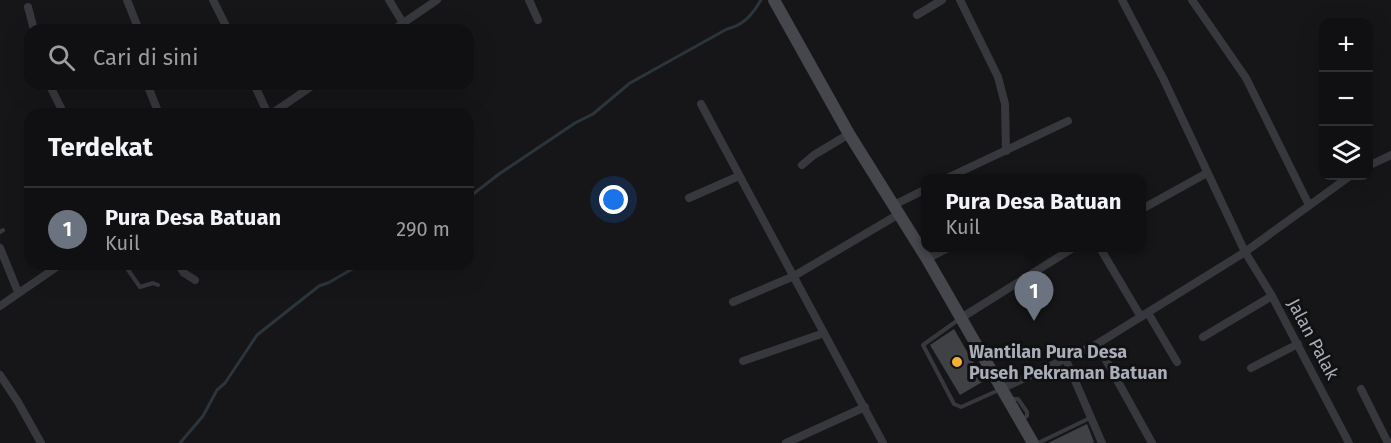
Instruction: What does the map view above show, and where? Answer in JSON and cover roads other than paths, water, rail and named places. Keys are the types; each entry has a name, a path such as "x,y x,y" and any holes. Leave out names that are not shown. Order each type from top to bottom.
{"main road":[{"path":"774,0 849,134 921,249"},
{"path":"923,252 1033,443"}],"street":[{"path":"127,0 137,24"},
{"path":"213,0 225,24"},
{"path":"389,0 403,23 437,0"},
{"path":"529,0 538,20"},
{"path":"917,15 942,0"},
{"path":"960,0 998,77 1005,105 1006,151"},
{"name":"Jalan Palak","path":"1122,0 1163,78 1245,252 1272,296 1349,443"},
{"path":"1192,0 1246,78 1309,205"},
{"path":"28,7 32,24"},
{"path":"53,90 61,108"},
{"path":"149,90 157,108"},
{"path":"257,90 267,108"},
{"path":"279,108 306,90"},
{"path":"701,104 883,443"},
{"path":"966,174 1006,151 1068,121"},
{"path":"802,165 849,134"},
{"path":"1373,164 1391,155"},
{"path":"1146,207 1207,173"},
{"path":"689,198 739,176"},
{"path":"1001,389 1097,344 1245,252 1344,180"},
{"path":"733,302 794,276 921,192"},
{"path":"0,249 18,292"},
{"path":"927,259 940,252"},
{"path":"961,318 1067,252"},
{"path":"1103,252 1177,362"},
{"path":"0,306 52,270"},
{"path":"182,270 195,280"},
{"path":"1203,337 1272,296"},
{"path":"743,361 824,333"},
{"path":"1097,344 1152,443"},
{"path":"1251,368 1298,344"},
{"path":"1066,360 1102,443"},
{"path":"0,375 41,443"},
{"path":"1361,389 1388,443"},
{"path":"786,443 865,407"}],"lane":[{"path":"128,270 140,287 153,283 158,285"},
{"path":"961,318 922,345 954,404 961,407 1001,389"},
{"path":"1038,443 1091,418"}],"waterway":[{"path":"474,193 575,123 593,114 630,83 743,22 761,0"},
{"path":"180,443 203,416 217,390 225,383 257,335 319,286 351,270"}],"place":[{"name":"Pura Desa Batuan","path":"1034,321"},
{"name":"Wantilan Pura Desa Puseh Pekraman Batuan","path":"957,362"}]}
